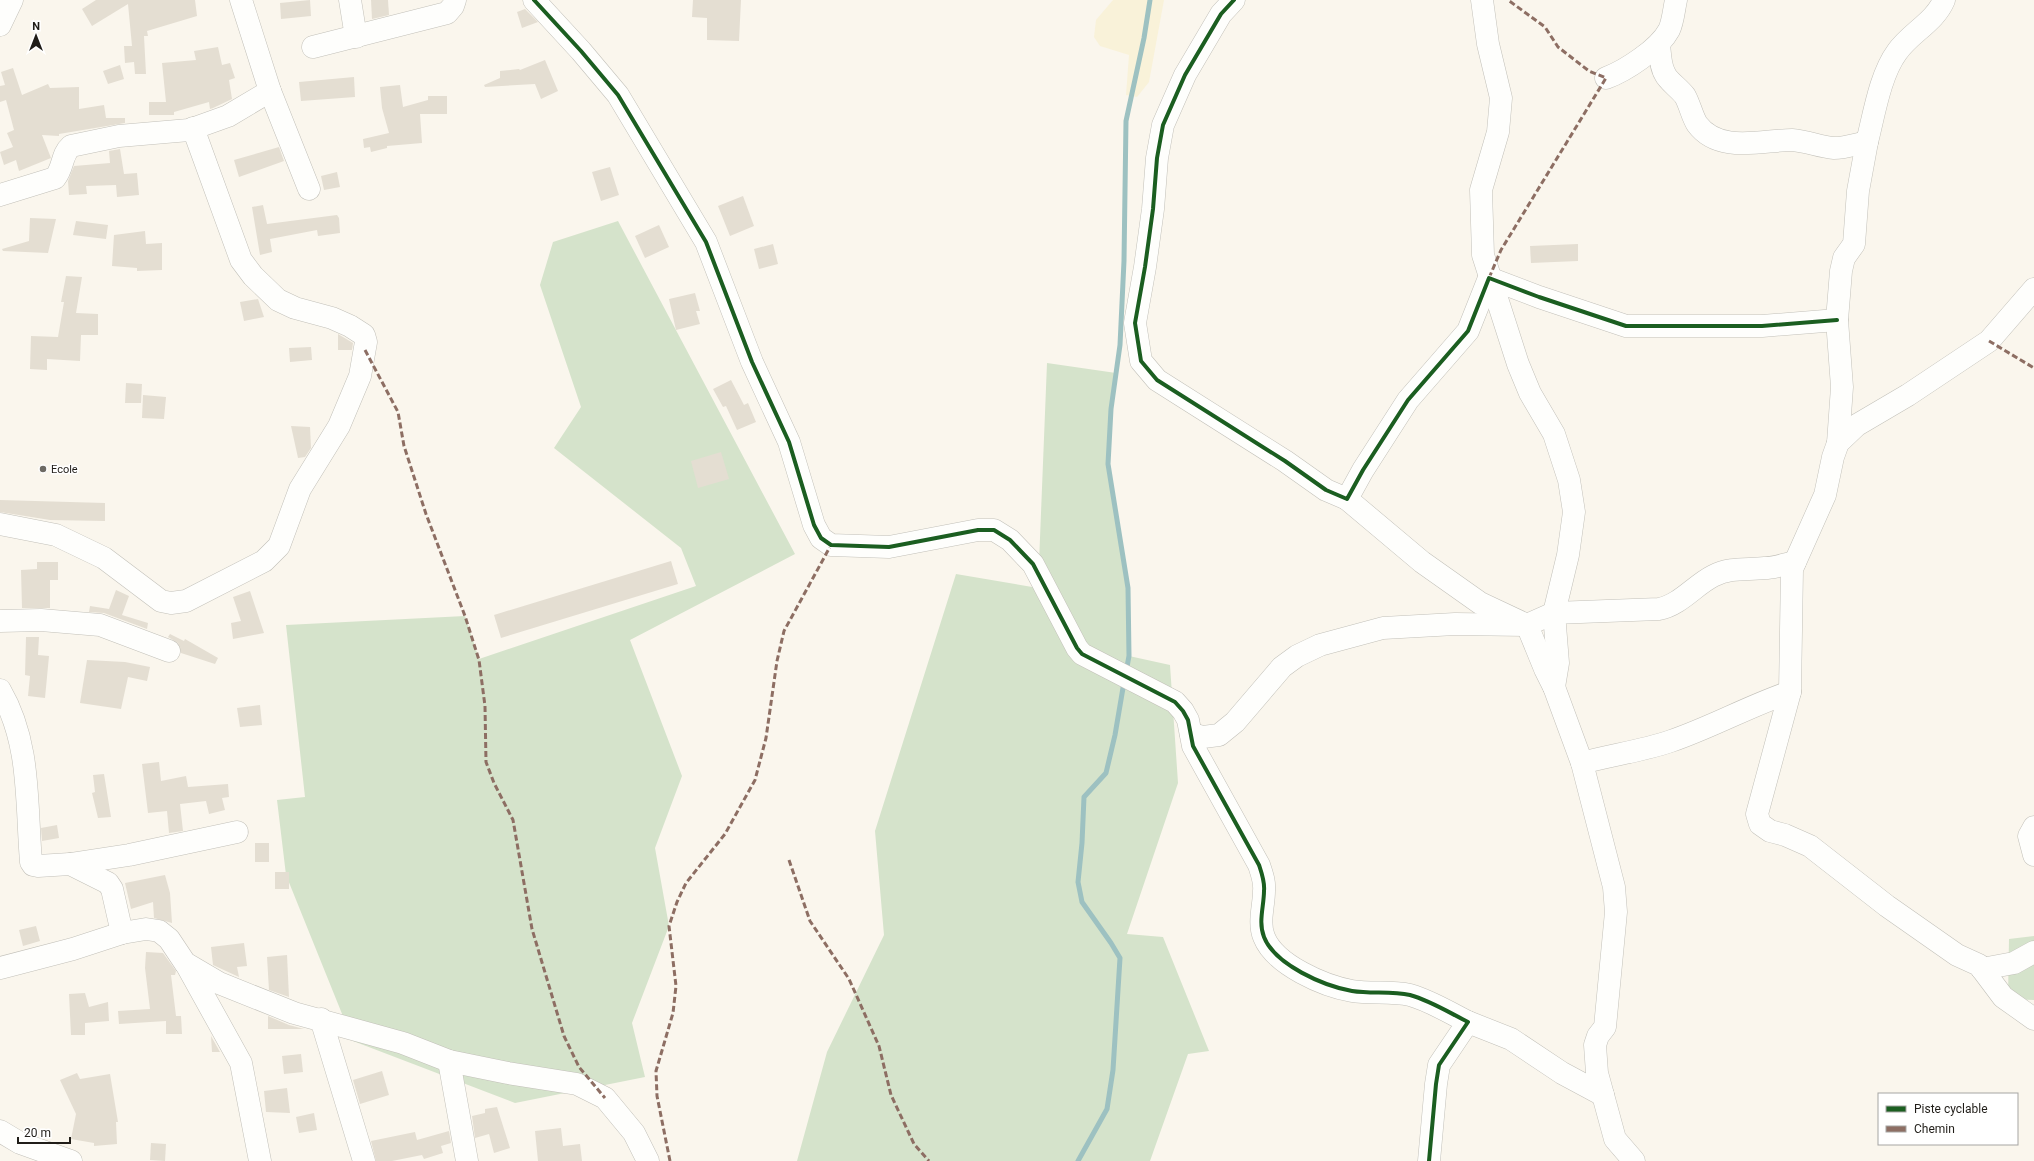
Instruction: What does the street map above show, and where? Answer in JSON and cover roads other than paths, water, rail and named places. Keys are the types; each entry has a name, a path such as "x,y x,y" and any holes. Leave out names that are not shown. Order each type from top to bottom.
{"street":[{"path":"0,25 12,0"},
{"path":"240,0 270,91 309,189"},
{"path":"350,0 356,37"},
{"path":"313,47 447,13 453,6 455,0"},
{"path":"534,0 581,51 618,96 706,242 752,362 789,442 814,525 821,538 831,545 889,547 978,530 994,530 1010,540 1033,564 1077,648 1088,658 1175,702 1183,711 1191,734 1193,746 1259,865 1265,891 1261,923 1264,937 1274,951 1291,966 1316,981 1352,991 1379,991 1409,995 1439,1005 1468,1022 1511,1039 1562,1073 1603,1095"},
{"path":"1234,0 1221,14 1184,76 1163,125 1157,158 1153,209 1147,252 1135,323 1141,361 1157,380 1285,461 1326,490 1347,499 1422,562 1480,603 1527,625 1544,669 1554,687 1582,763 1614,887 1616,912 1605,1027 1598,1036 1595,1045 1597,1073 1615,1139 1634,1161"},
{"path":"1482,0 1488,44 1501,98 1498,132 1481,190 1483,255 1489,278 1518,364 1530,393 1554,434 1569,480 1574,512 1568,555 1554,613 1558,663 1554,687"},
{"path":"1606,78 1618,74 1659,44 1669,29 1676,0"},
{"path":"1944,0 1930,19 1897,52 1888,70 1867,142 1858,191 1854,244 1844,258 1841,271 1837,320 1842,387 1838,443 1833,457 1825,495 1792,569 1790,692 1757,814 1760,824 1770,831 1785,835 1810,846 1886,906 1957,955 1979,966 2003,997 2034,1019"},
{"path":"1659,44 1665,74 1678,87 1688,102 1697,124 1708,134 1724,141 1748,144 1792,140 1809,142 1834,148 1867,142"},
{"path":"0,195 55,178 61,171 66,150 71,146 119,136 193,128 228,116 270,91"},
{"path":"0,524 56,535 104,558 161,601 171,603 186,601 264,561 279,546 300,489 339,426 360,376 366,342 364,335 332,318 295,308 278,300 253,276 241,260 193,128"},
{"path":"1347,499 1363,470 1408,400 1468,331 1489,278"},
{"path":"1489,278 1539,297 1626,326 1762,326 1837,320"},
{"path":"1838,443 1857,425 1908,394 1989,341 2034,289"},
{"path":"1191,734 1203,737 1219,735 1235,722 1282,667 1297,656 1320,645 1383,628 1455,624 1527,625 1554,613 1659,609 1670,607 1713,576 1727,570 1738,568 1765,568 1795,562"},
{"path":"0,622 41,620 100,625 170,651"},
{"path":"0,690 10,707 20,737 26,769 31,862 33,866 70,864 129,855 237,832"},
{"path":"1582,763 1671,741 1721,722 1765,701 1790,692"},
{"path":"2034,827 2029,836 2034,855"},
{"path":"70,864 108,884 112,889 122,933"},
{"path":"0,968 73,949 122,933 146,930 159,931 169,940 186,963 241,1063 260,1161"},
{"path":"1982,969 2014,964 2034,952"},
{"path":"186,963 219,983 294,1013 321,1019 402,1043 449,1061 508,1073 577,1084 605,1098 634,1133 648,1161"},
{"path":"321,1019 364,1161"},
{"path":"1428,1161 1436,1084 1440,1065 1468,1022"},
{"path":"449,1061 467,1161"},
{"path":"0,1131 20,1142 71,1161"}],"waterway":[{"path":"1126,672 1129,656 1128,588 1108,464 1111,409 1120,345 1124,261 1126,121 1144,38 1150,0"},
{"path":"1078,1161 1107,1109 1113,1070 1120,958 1082,902 1078,882 1082,843 1084,797 1106,773 1115,735 1124,682"}],"place":[{"name":"Ecole","path":"43,469"}]}
